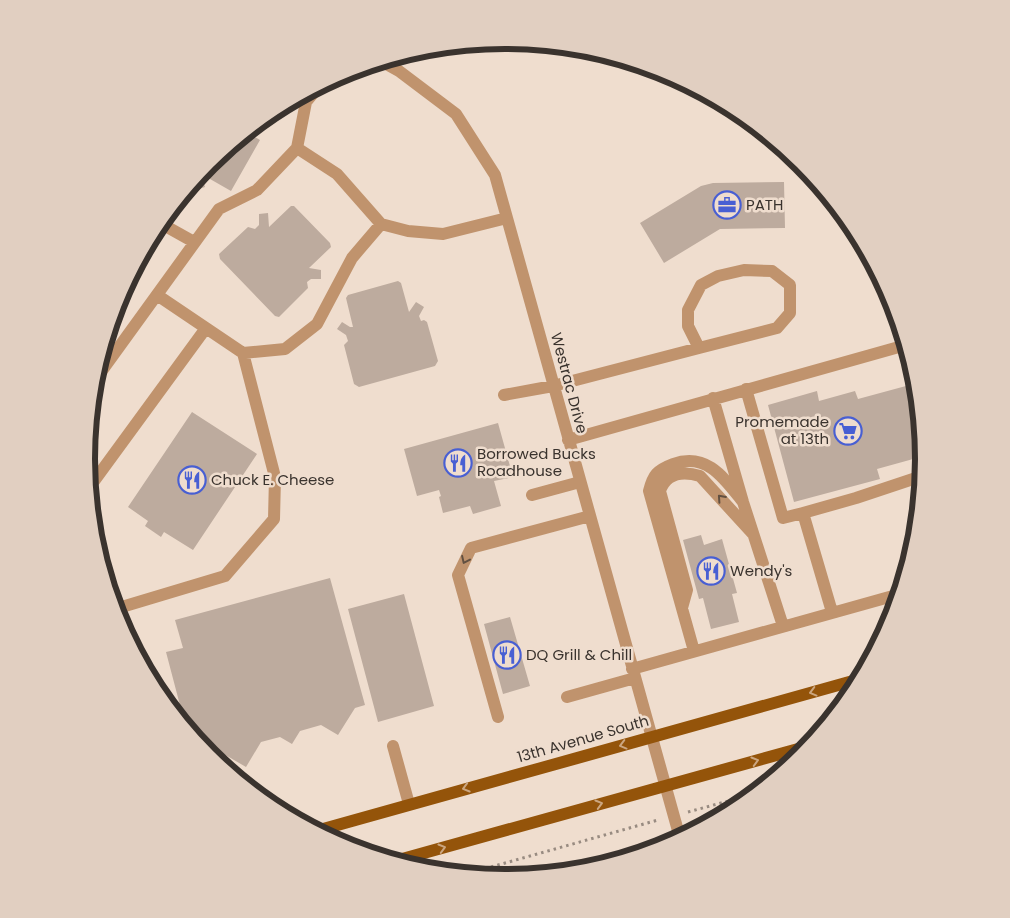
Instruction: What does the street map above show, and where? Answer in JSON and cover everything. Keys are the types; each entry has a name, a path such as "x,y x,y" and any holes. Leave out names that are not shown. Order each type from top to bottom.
{"main road":[{"name":"13th Avenue South","path":"326,828 848,683"},
{"path":"410,858 794,750"}],"street":[{"name":"Westrac Drive","path":"390,66 456,114 495,175 678,831"},
{"path":"106,366 218,209 257,190 297,148 302,103"},
{"path":"297,148 337,174 381,224 408,231 444,234 507,218"},
{"path":"157,294 243,353 285,349 317,324 352,258 381,224"},
{"path":"167,227 194,242"},
{"path":"504,395 553,386 777,328 790,313 790,285 772,271 744,270 718,276 701,285 688,310 688,326 699,348"},
{"path":"96,479 206,328"},
{"path":"568,440 899,347"},
{"path":"123,607 225,576 274,519 276,477 243,353"},
{"path":"746,389 783,518 856,498 914,479"},
{"path":"713,398 743,502 783,626"},
{"path":"694,651 648,491 652,477 663,468 683,460 703,462 722,476 743,502"},
{"path":"682,609 687,590 660,491 662,484 669,477 680,473 700,476 753,534"},
{"path":"532,495 580,482"},
{"path":"802,513 832,612"},
{"path":"498,716 458,575 471,548 522,536 590,516"},
{"path":"567,697 694,651 891,596"},
{"path":"393,746 410,804"}],"path":[{"path":"701,809 733,800"},
{"path":"486,868 648,823"}],"building":[{"path":"253,136 260,140 231,191 207,177"},
{"path":"203,182 205,187 196,190"},
{"name":"PATH","path":"784,182 785,228 720,229 664,263 640,223 701,186 713,183"},
{"path":"291,206 294,206 330,243 331,247 309,268 321,270 321,279 311,279 307,282 308,288 279,317 275,316 220,259 219,254 248,227 255,229 259,225 259,214 268,213 269,227"},
{"path":"398,281 401,283 409,312 416,302 424,307 419,316 421,321 427,322 438,361 435,366 359,387 354,384 344,345 348,341 346,335 337,329 342,322 353,327 346,298 348,295"},
{"name":"Promemade at 13th","path":"908,385 912,405 915,458 877,469 880,479 794,502 768,405 817,391 819,401 855,391 858,399"},
{"name":"Chuck E. Cheese","path":"192,412 257,454 193,550 164,532 161,537 145,526 148,521 128,507"},
{"name":"Borrowed Bucks Roadhouse","path":"498,423 513,477 494,481 501,506 473,514 470,506 443,513 439,490 417,496 404,449"},
{"name":"Wendy's","path":"701,535 704,545 722,539 737,593 732,594 739,622 711,629 703,598 699,599 683,540"},
{"path":"330,578 365,705 355,708 338,735 321,725 300,731 292,744 280,737 261,742 246,767 220,754 181,711 166,652 183,648 175,620"},
{"path":"404,594 434,706 378,722 348,609"},
{"name":"DQ Grill & Chill","path":"510,617 530,686 503,694 484,624"}],"place":[{"name":"PATH","path":"727,205"},
{"name":"Promemade at 13th","path":"848,431"},
{"name":"Borrowed Bucks Roadhouse","path":"458,463"},
{"name":"Chuck E. Cheese","path":"192,480"},
{"name":"Wendy's","path":"711,571"},
{"name":"DQ Grill & Chill","path":"507,655"}]}
